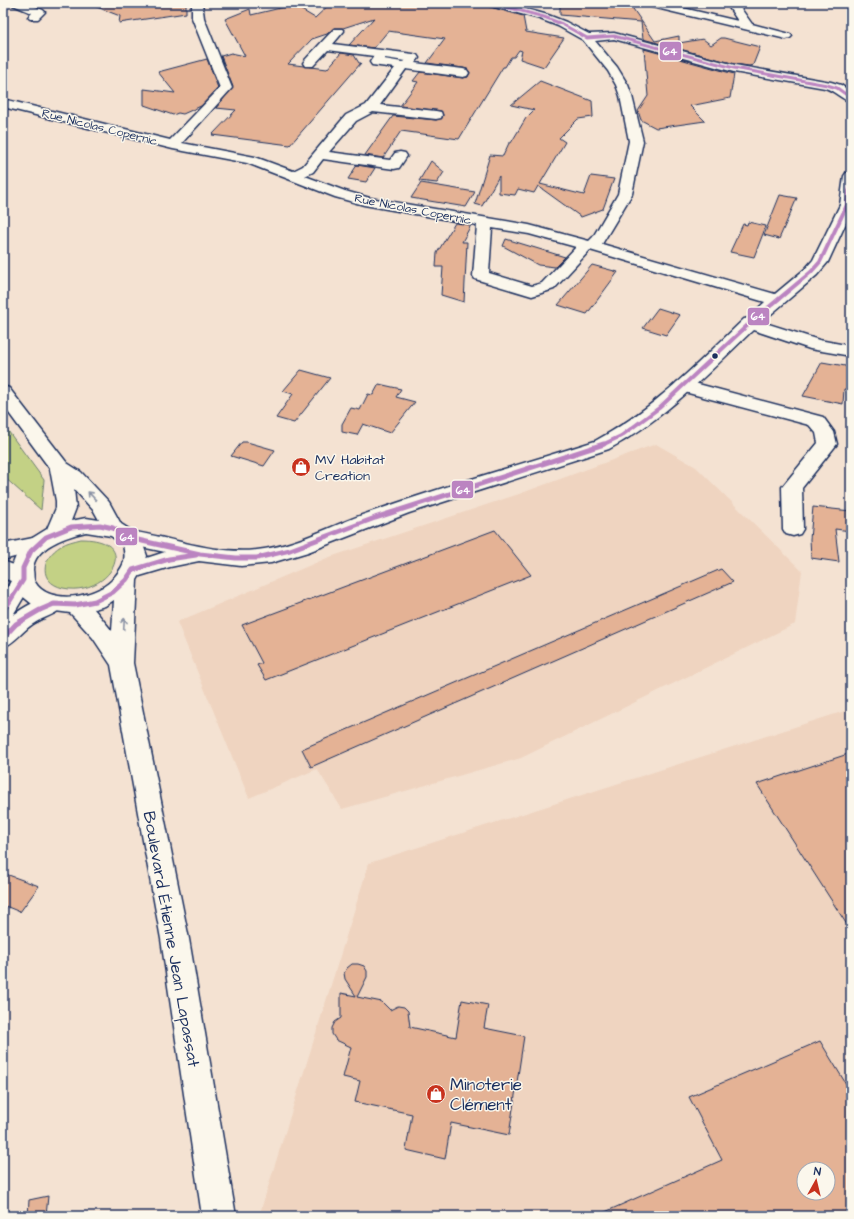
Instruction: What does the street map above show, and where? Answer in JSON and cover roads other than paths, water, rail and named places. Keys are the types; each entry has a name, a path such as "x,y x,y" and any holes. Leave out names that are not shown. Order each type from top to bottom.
{"street":[{"path":"17,3 39,12 34,16"},
{"path":"173,145 226,88 198,18 197,3"},
{"path":"485,222 481,276 532,291 548,286 588,245 599,239 625,194 636,141 626,96 622,85 613,70 587,38 562,24 544,17 491,3"},
{"path":"648,3 786,36"},
{"path":"731,3 748,26"},
{"path":"309,63 338,31"},
{"path":"587,38 614,36 734,68 827,85 841,91 851,98"},
{"path":"325,46 382,54 376,62 463,73"},
{"path":"293,177 308,169 351,118 372,108 405,65"},
{"name":"Rue Nicolas Copernic","path":"3,103 173,145 250,160 340,194 369,202 529,230 588,245 777,300"},
{"path":"372,108 436,115"},
{"path":"321,155 394,165 400,156"},
{"path":"65,604 39,599 29,590 23,578 23,568 25,560 38,544 56,532 71,527 100,525 143,540 200,554 236,558 258,558 290,550 375,518 602,445 621,436 637,425 683,386 750,323 811,272 820,262 847,206 851,176"},
{"path":"750,323 816,345 851,351"},
{"path":"683,386 816,421 825,432 828,444 792,487 793,529"},
{"path":"3,392 60,468 74,477 102,507 121,533 135,548 136,559 130,575"},
{"path":"56,532 66,508 60,468"},
{"path":"3,552 38,544"},
{"path":"3,638 16,624 32,614 65,604 95,601 113,592 130,575 169,558 200,554"},
{"path":"3,569 23,578"},
{"name":"Boulevard Étienne Jean Lapassat","path":"130,575 122,663 175,939 219,1216"},
{"path":"3,612 23,578"},
{"name":"Boulevard Étienne Jean Lapassat","path":"65,604 86,613 122,663"}],"place":[{"name":"MV Habitat Creation","path":"301,467"},
{"name":"Minoterie Clément","path":"436,1094"}]}
